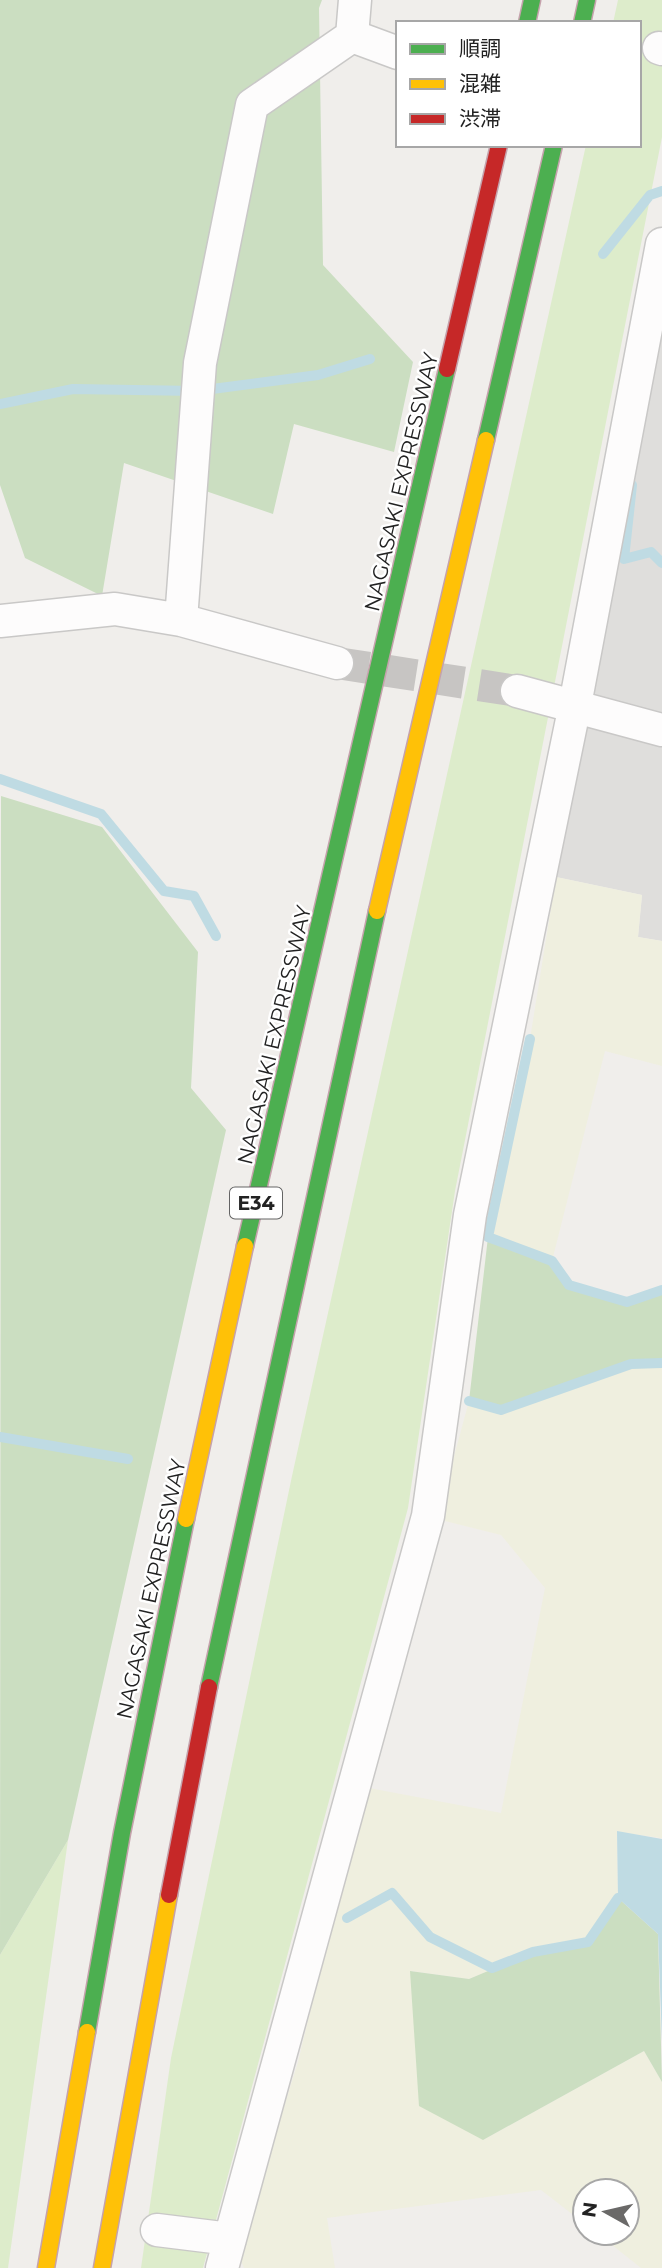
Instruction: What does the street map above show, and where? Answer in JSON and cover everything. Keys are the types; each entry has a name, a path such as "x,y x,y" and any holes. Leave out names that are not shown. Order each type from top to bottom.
{"highway":[{"path":"527,21 532,0"},
{"path":"582,21 587,0"},
{"name":"NAGASAKI EXPRESSWAY","path":"46,2268 122,1833 219,1358 499,147"},
{"name":"E34","path":"102,2268 148,1989 263,1417 554,147"}],"street":[{"path":"352,36 355,0"},
{"path":"352,36 396,52"},
{"path":"181,620 200,363 252,105 352,36"},
{"path":"157,2231 226,2253 428,1516 470,1215 575,705 662,244"},
{"path":"0,621 115,609 181,620 337,663"},
{"path":"517,691 662,730"}],"shaded area":[{"path":"662,314 662,941 638,937 642,895 556,877 596,683 630,456"}],"green space":[{"path":"0,0 322,0 319,8 323,265 413,362 394,452 294,424 273,514 124,463 102,596 25,558 0,485"},
{"path":"618,0 662,0 662,137 455,1191 408,1508 203,2268 141,2268 171,2058 292,1476 586,147 641,147 641,21 613,21"},
{"path":"1,796 102,827 198,952 191,1088 226,1130 68,1840 0,1955"},
{"path":"556,877 642,895 638,937 662,941 662,1066 605,1051 552,1261 488,1237 530,1039"},
{"path":"488,1237 552,1261 570,1285 627,1302 662,1290 662,1363 631,1365 501,1410 469,1401"},
{"path":"662,1363 662,1838 617,1832 618,1898 588,1942 533,1952 469,1979 411,1971 483,2140 644,2051 662,2082 662,2268 641,2268 615,2247 641,2247 641,2177 571,2177 571,2213 541,2190 327,2218 335,2268 244,2268 238,2253 298,2062 364,1787 501,1813 545,1588 501,1535 437,1519 469,1401 501,1410 631,1364"},
{"path":"68,1840 8,2268 0,2268 0,1955"},
{"path":"618,1898 658,1934 662,2082 644,2051 483,2140 419,2106 410,1971 469,1979 533,1952 588,1942"}],"water":[{"path":"617,1831 662,1839 662,2041 658,1934 618,1898"}],"waterway":[{"path":"603,254 650,195 662,191"},
{"path":"0,404 73,389 197,391 318,375 370,359"},
{"path":"632,485 624,559 651,552 662,563"},
{"path":"0,779 101,814 164,891 194,896 216,936"},
{"path":"530,1039 488,1237 552,1261 569,1285 627,1302 662,1290"},
{"path":"469,1401 501,1410 631,1364 662,1363"},
{"path":"0,1437 128,1459"},
{"path":"347,1918 392,1893 430,1937 492,1968 533,1952 588,1942 618,1898"}],"tunnel":[{"path":"337,663 517,691"}],"traffic: fast":[{"path":"527,21 532,0"},
{"path":"582,21 587,0"},
{"path":"486,440 554,147"},
{"path":"245,1246 447,369"},
{"path":"209,1687 377,911"},
{"path":"87,2032 122,1833 186,1519"}],"traffic: slow":[{"path":"377,911 486,440"},
{"path":"186,1519 245,1246"},
{"path":"102,2268 169,1895"},
{"path":"46,2268 87,2032"}],"traffic: jam":[{"path":"447,369 499,147"},
{"path":"169,1895 209,1687"}]}
